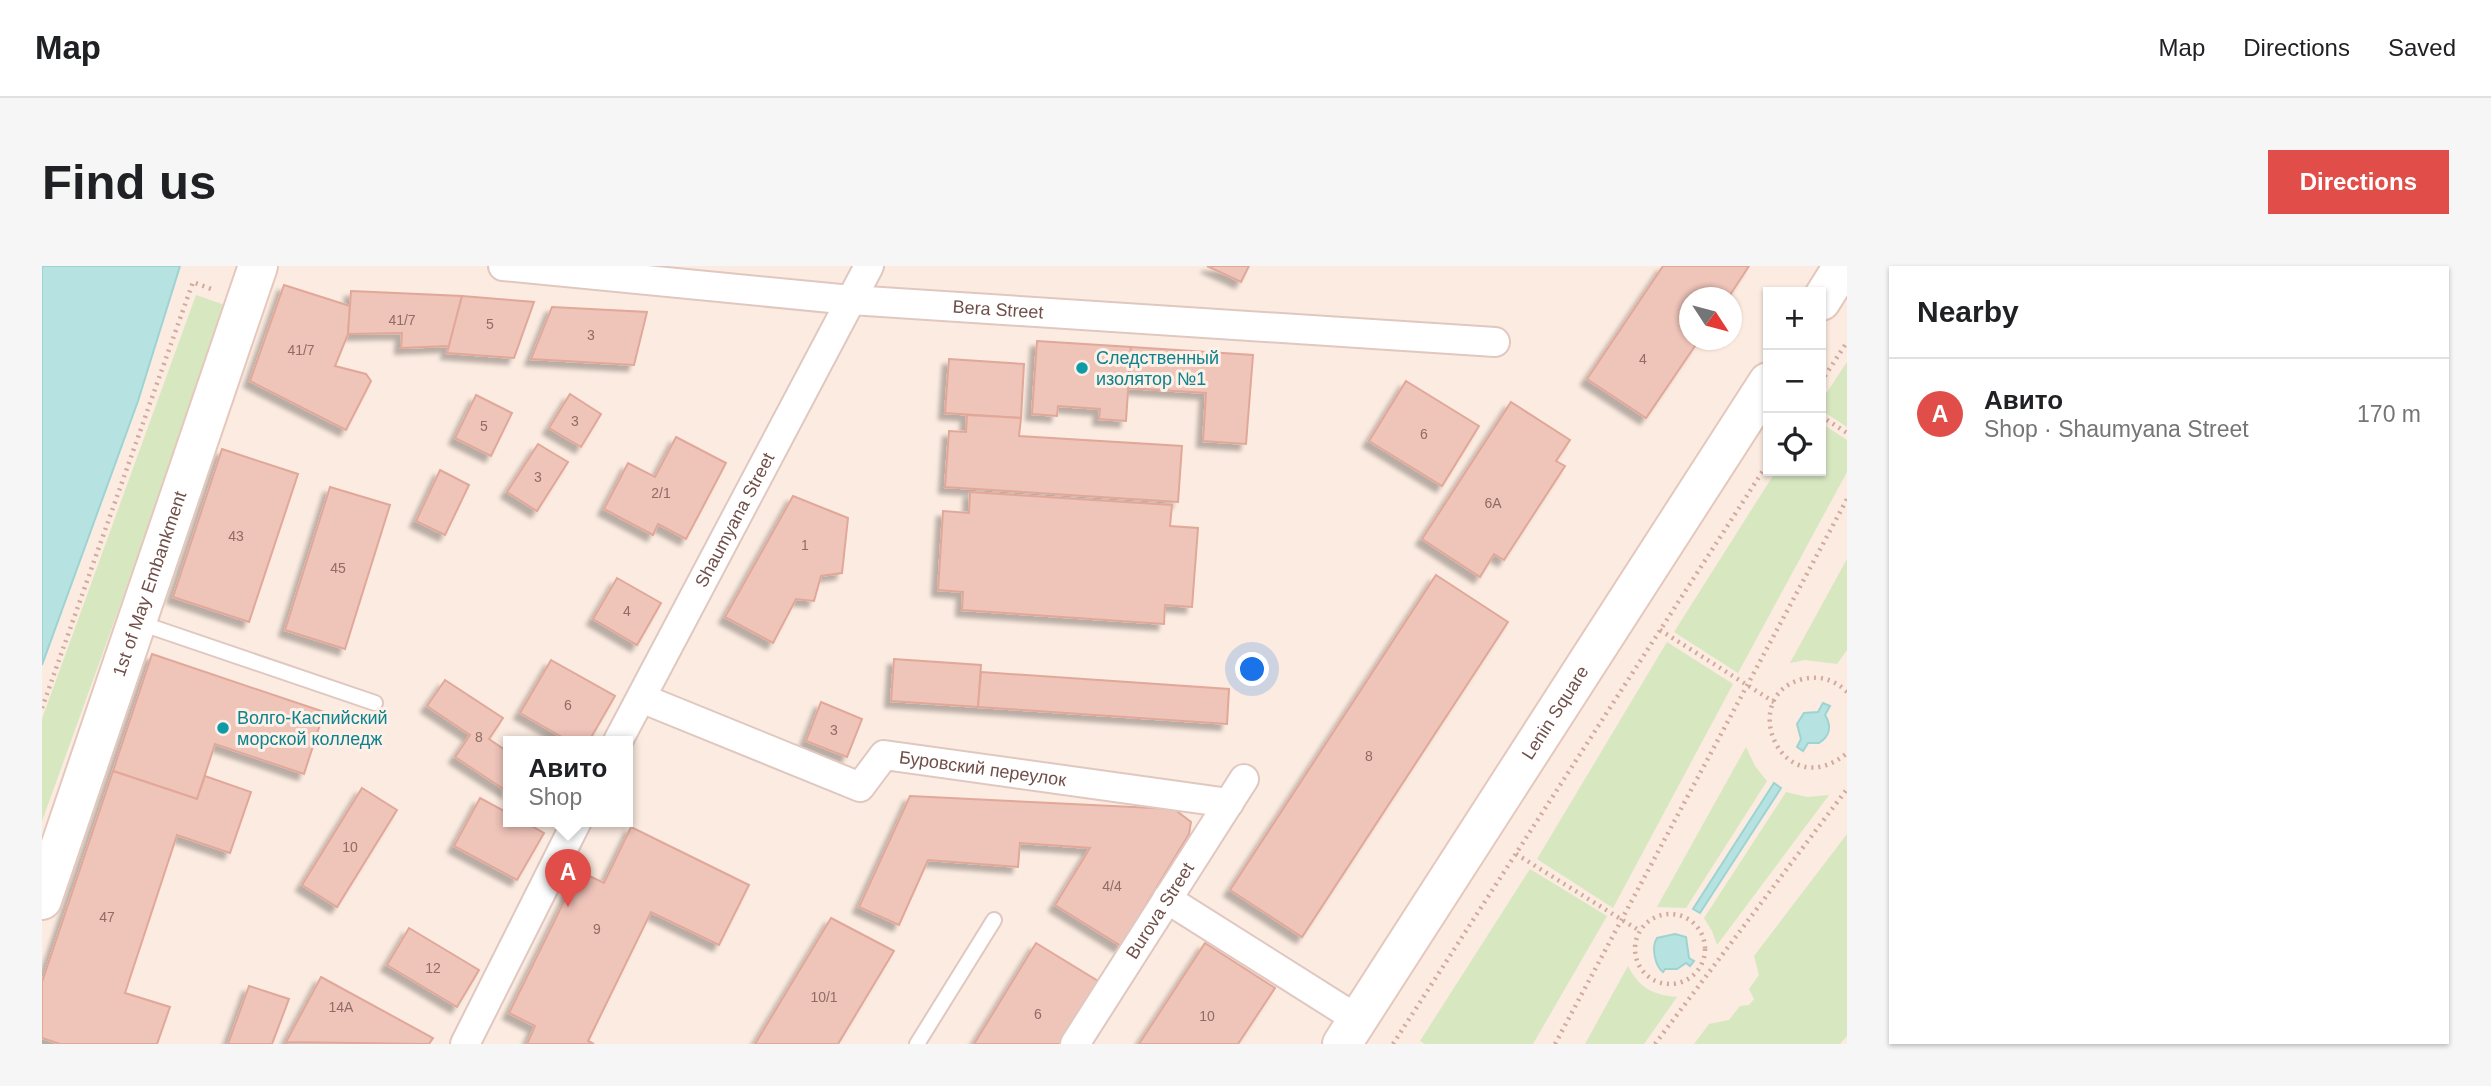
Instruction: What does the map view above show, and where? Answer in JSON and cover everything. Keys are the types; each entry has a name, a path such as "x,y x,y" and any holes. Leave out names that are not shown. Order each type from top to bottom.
{"main road":[{"name":"1st of May Embankment","path":"42,900 258,266"},
{"path":"1826,293 1843,266"},
{"name":"Lenin Square","path":"1350,1032 1763,390"}],"street":[{"name":"Bera Street","path":"503,266 851,300 1495,342"},
{"name":"Shaumyana Street","path":"621,736 869,266"},
{"name":"Буровский переулок","path":"641,698 860,787 884,755 1229,803"},
{"name":"Burova Street","path":"1075,1044 1244,779"},
{"path":"465,1044 575,827"},
{"path":"1167,900 1350,1032"}],"lane":[{"path":"136,622 375,702"},
{"path":"917,1044 994,920"}],"path":[{"path":"42,708 193,282"},
{"path":"1826,374 1847,342"},
{"path":"1826,419 1847,433"},
{"path":"1393,1044 1763,472"},
{"path":"1555,1044 1847,499"},
{"path":"1660,630 1774,702"},
{"path":"1847,692 1827,679 1813,677 1786,687 1774,702 1769,726 1772,740 1790,761 1804,767 1819,768 1834,763 1847,753"},
{"path":"1655,1044 1847,789"},
{"path":"1516,854 1640,931"},
{"path":"1680,915 1690,920 1704,939 1705,951 1699,969 1687,980 1676,984 1653,980 1644,973 1635,952 1640,931 1658,916 1680,915"},
{"path":"1699,969 1708,974"}],"green space":[{"path":"196,295 239,310 156,506 42,821 42,719"},
{"path":"1847,362 1847,427 1826,413 1826,394"},
{"path":"1826,426 1847,440 1847,472 1738,673 1674,632 1773,476 1826,476"},
{"path":"1847,559 1847,650 1837,664 1805,660 1790,663"},
{"path":"1667,642 1733,684 1613,908 1537,859"},
{"path":"1746,747 1755,766 1767,781 1686,908 1657,907"},
{"path":"1786,792 1807,797 1829,795 1717,945 1704,918"},
{"path":"1847,834 1847,1036 1840,1044 1694,1044 1709,1024 1729,1020 1740,1006 1749,1005 1754,999 1749,989 1759,975 1754,956"},
{"path":"1530,869 1607,916 1533,1044 1425,1044 1420,1041"},
{"path":"1628,966 1637,980 1648,989 1677,997 1644,1044 1585,1044"}],"water":[{"path":"42,266 180,266 138,401 42,665"},
{"path":"1823,703 1830,706 1825,715 1829,723 1828,734 1819,743 1808,743 1803,751 1797,747 1801,739 1797,724 1804,713 1818,712"},
{"path":"1774,783 1781,788 1700,913 1693,909"},
{"path":"1675,934 1686,937 1689,958 1694,961 1690,966 1686,963 1677,969 1665,969 1663,972 1655,956 1655,942 1657,938"}],"building":[{"path":"1207,266 1249,266 1241,282"},
{"path":"1663,266 1749,266 1735,287 1679,287 1679,350 1692,350 1646,418 1587,379"},
{"path":"284,285 350,306 348,334 335,366 366,374 371,381 346,430 250,381"},
{"path":"351,291 462,296 449,346 401,348 402,333 348,334"},
{"path":"462,296 534,302 514,358 447,353"},
{"path":"552,307 647,312 634,365 531,359"},
{"name":"Следственный изолятор №1","path":"1037,341 1131,347 1126,421 1099,419 1100,409 1058,406 1057,416 1032,414"},
{"path":"1131,347 1253,355 1246,444 1203,441 1206,393 1128,388"},
{"path":"949,359 1024,364 1021,418 945,413"},
{"path":"1406,381 1479,426 1442,486 1369,441"},
{"path":"570,394 601,414 581,447 549,428"},
{"path":"476,395 512,413 491,456 455,438"},
{"path":"1511,402 1570,440 1556,461 1565,466 1504,560 1494,554 1480,577 1422,539"},
{"path":"967,415 1021,418 1019,436 1182,446 1178,502 945,487 949,431 966,432"},
{"path":"676,437 726,463 686,539 658,524 653,535 604,509 628,463 655,477"},
{"path":"538,444 568,462 537,511 507,492"},
{"path":"222,449 298,474 249,622 173,597"},
{"path":"440,470 469,485 445,535 416,521"},
{"path":"330,487 390,505 345,649 285,630"},
{"path":"970,492 1172,505 1170,526 1198,528 1192,607 1165,605 1164,624 962,610 963,592 938,590 943,511 969,513"},
{"path":"793,496 848,518 842,573 821,576 814,601 796,599 773,643 725,617"},
{"path":"1436,575 1508,622 1302,937 1230,890"},
{"path":"617,578 661,603 637,645 593,619"},
{"name":"Волго-Каспийский морской колледж","path":"152,654 324,712 304,774 215,744 197,799 113,771"},
{"path":"894,659 981,665 978,707 891,701"},
{"path":"551,660 615,696 592,736 560,736 520,713"},
{"path":"981,672 1229,689 1227,724 978,707"},
{"path":"445,680 503,718 489,739 503,749 503,789 455,757 470,735 427,706"},
{"path":"821,702 862,719 847,757 806,741"},
{"path":"113,771 197,799 205,776 251,792 230,853 177,835 125,993 170,1007 157,1044 60,1044 42,1038 42,982"},
{"path":"362,788 397,810 337,907 302,885"},
{"path":"910,796 1174,809 1191,822 1189,834 1121,946 1055,905 1090,848 1020,843 1018,867 928,860 899,925 859,907"},
{"path":"480,798 503,810 503,827 534,827 544,833 517,880 454,846"},
{"path":"631,827 749,885 719,945 651,912 588,1041 594,1044 527,1044 535,1026 509,1013 579,871 604,883"},
{"path":"831,918 894,951 838,1044 755,1044"},
{"path":"409,928 479,970 457,1007 387,965"},
{"path":"1036,943 1103,984 1065,1044 974,1044"},
{"path":"1205,943 1275,988 1238,1044 1139,1044"},
{"path":"321,977 433,1038 429,1044 286,1042"},
{"path":"249,986 289,999 272,1044 228,1044"}],"place":[{"name":"Следственный изолятор №1","path":"1082,368"},
{"name":"Волго-Каспийский морской колледж","path":"223,728"},
{"name":"Авито","path":"568,907"}]}
